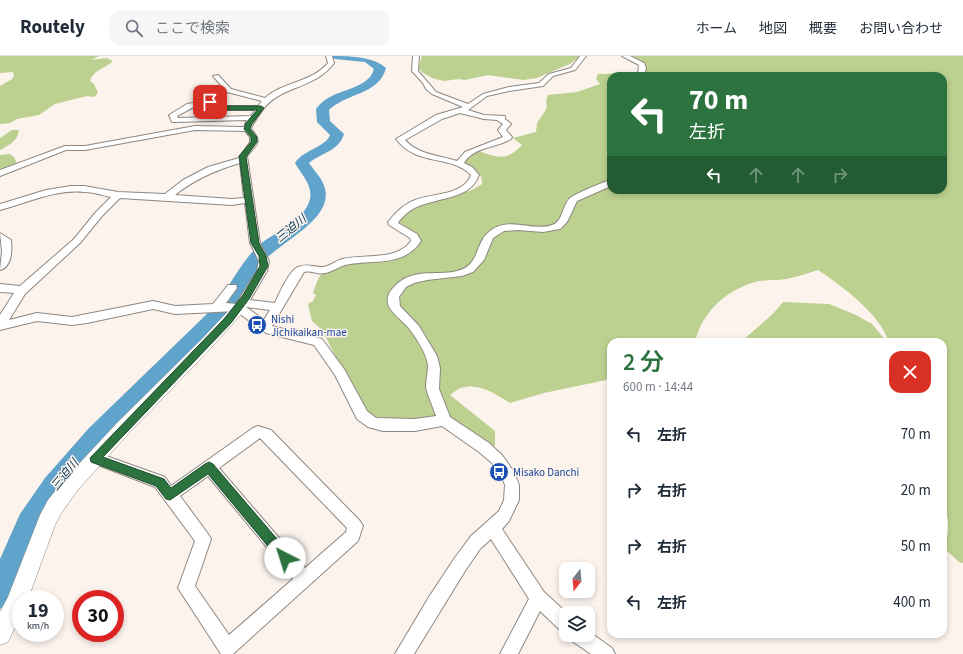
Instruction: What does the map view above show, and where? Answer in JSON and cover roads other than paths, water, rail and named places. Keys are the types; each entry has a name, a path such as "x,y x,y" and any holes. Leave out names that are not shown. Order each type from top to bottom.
{"street":[{"path":"247,129 253,118 274,95 319,76 331,63 329,56"},
{"path":"416,56 415,71 426,82 430,90 438,96 484,117 502,118 501,120 507,124 502,130 508,138 482,146 460,160 459,164"},
{"path":"266,327 278,307 281,298 298,272 303,269 325,270 341,263 377,259 397,254 412,248 416,241 414,236 394,225 393,222 403,211 414,204 454,193 471,183 475,175 472,170 459,164 431,158 410,149 400,139 439,117 466,109 479,98 493,92 541,85 551,75 573,69 583,56"},
{"path":"625,56 642,64 644,68 642,72"},
{"path":"216,76 229,91 250,95 268,101"},
{"path":"253,118 192,118 178,121 175,120 173,115 190,106 210,102 223,108 261,108"},
{"path":"0,173 65,148 85,148 195,128 247,129"},
{"path":"0,634 16,603 47,521 55,506 95,458 238,306 262,271 264,261 255,243 243,160 243,156 252,146 254,140 247,129"},
{"path":"167,197 186,182 211,169 243,160"},
{"path":"404,654 437,599 465,557 478,539 493,528 504,515 510,504 512,482 499,459 487,449 444,420 433,388 434,366 430,355 426,346 409,321 395,307 393,298 394,293 402,285 413,279 436,275 457,274 470,270 477,264 488,239 493,232 510,227 548,229 558,227 562,222 570,203 607,185"},
{"path":"0,207 29,197 61,190 84,189 118,195 232,202 249,200"},
{"path":"0,325 22,290 77,241 99,214 118,195"},
{"path":"0,236 6,240 8,249 6,257 0,267"},
{"path":"0,288 22,290"},
{"path":"217,307 232,288"},
{"path":"0,325 37,317 72,321 87,320 153,306 175,310 238,306 278,307"},
{"path":"238,306 270,330 318,342 340,372 362,414 373,423 384,425 415,425 444,420"},
{"path":"95,458 160,482 203,539 186,588 227,648 353,536 355,526 266,434 258,432 170,495"},
{"path":"209,467 304,580"},
{"path":"493,528 538,598 559,618"},
{"path":"509,654 538,598"},
{"path":"588,642 606,654"}],"waterway":[{"name":"三迫川","path":"0,595 29,524 54,486 75,460 218,315 233,296 255,261 264,251 271,244 303,221 315,206 318,199 317,188 302,163 305,159 329,146 336,138 337,134 324,122 322,109 337,97 360,89 371,83 375,79 380,68 372,61 366,59 335,56"}],"place":[{"name":"Nishi Jichikaikan-mae","path":"257,325"},
{"name":"Misako Danchi","path":"499,472"}]}
